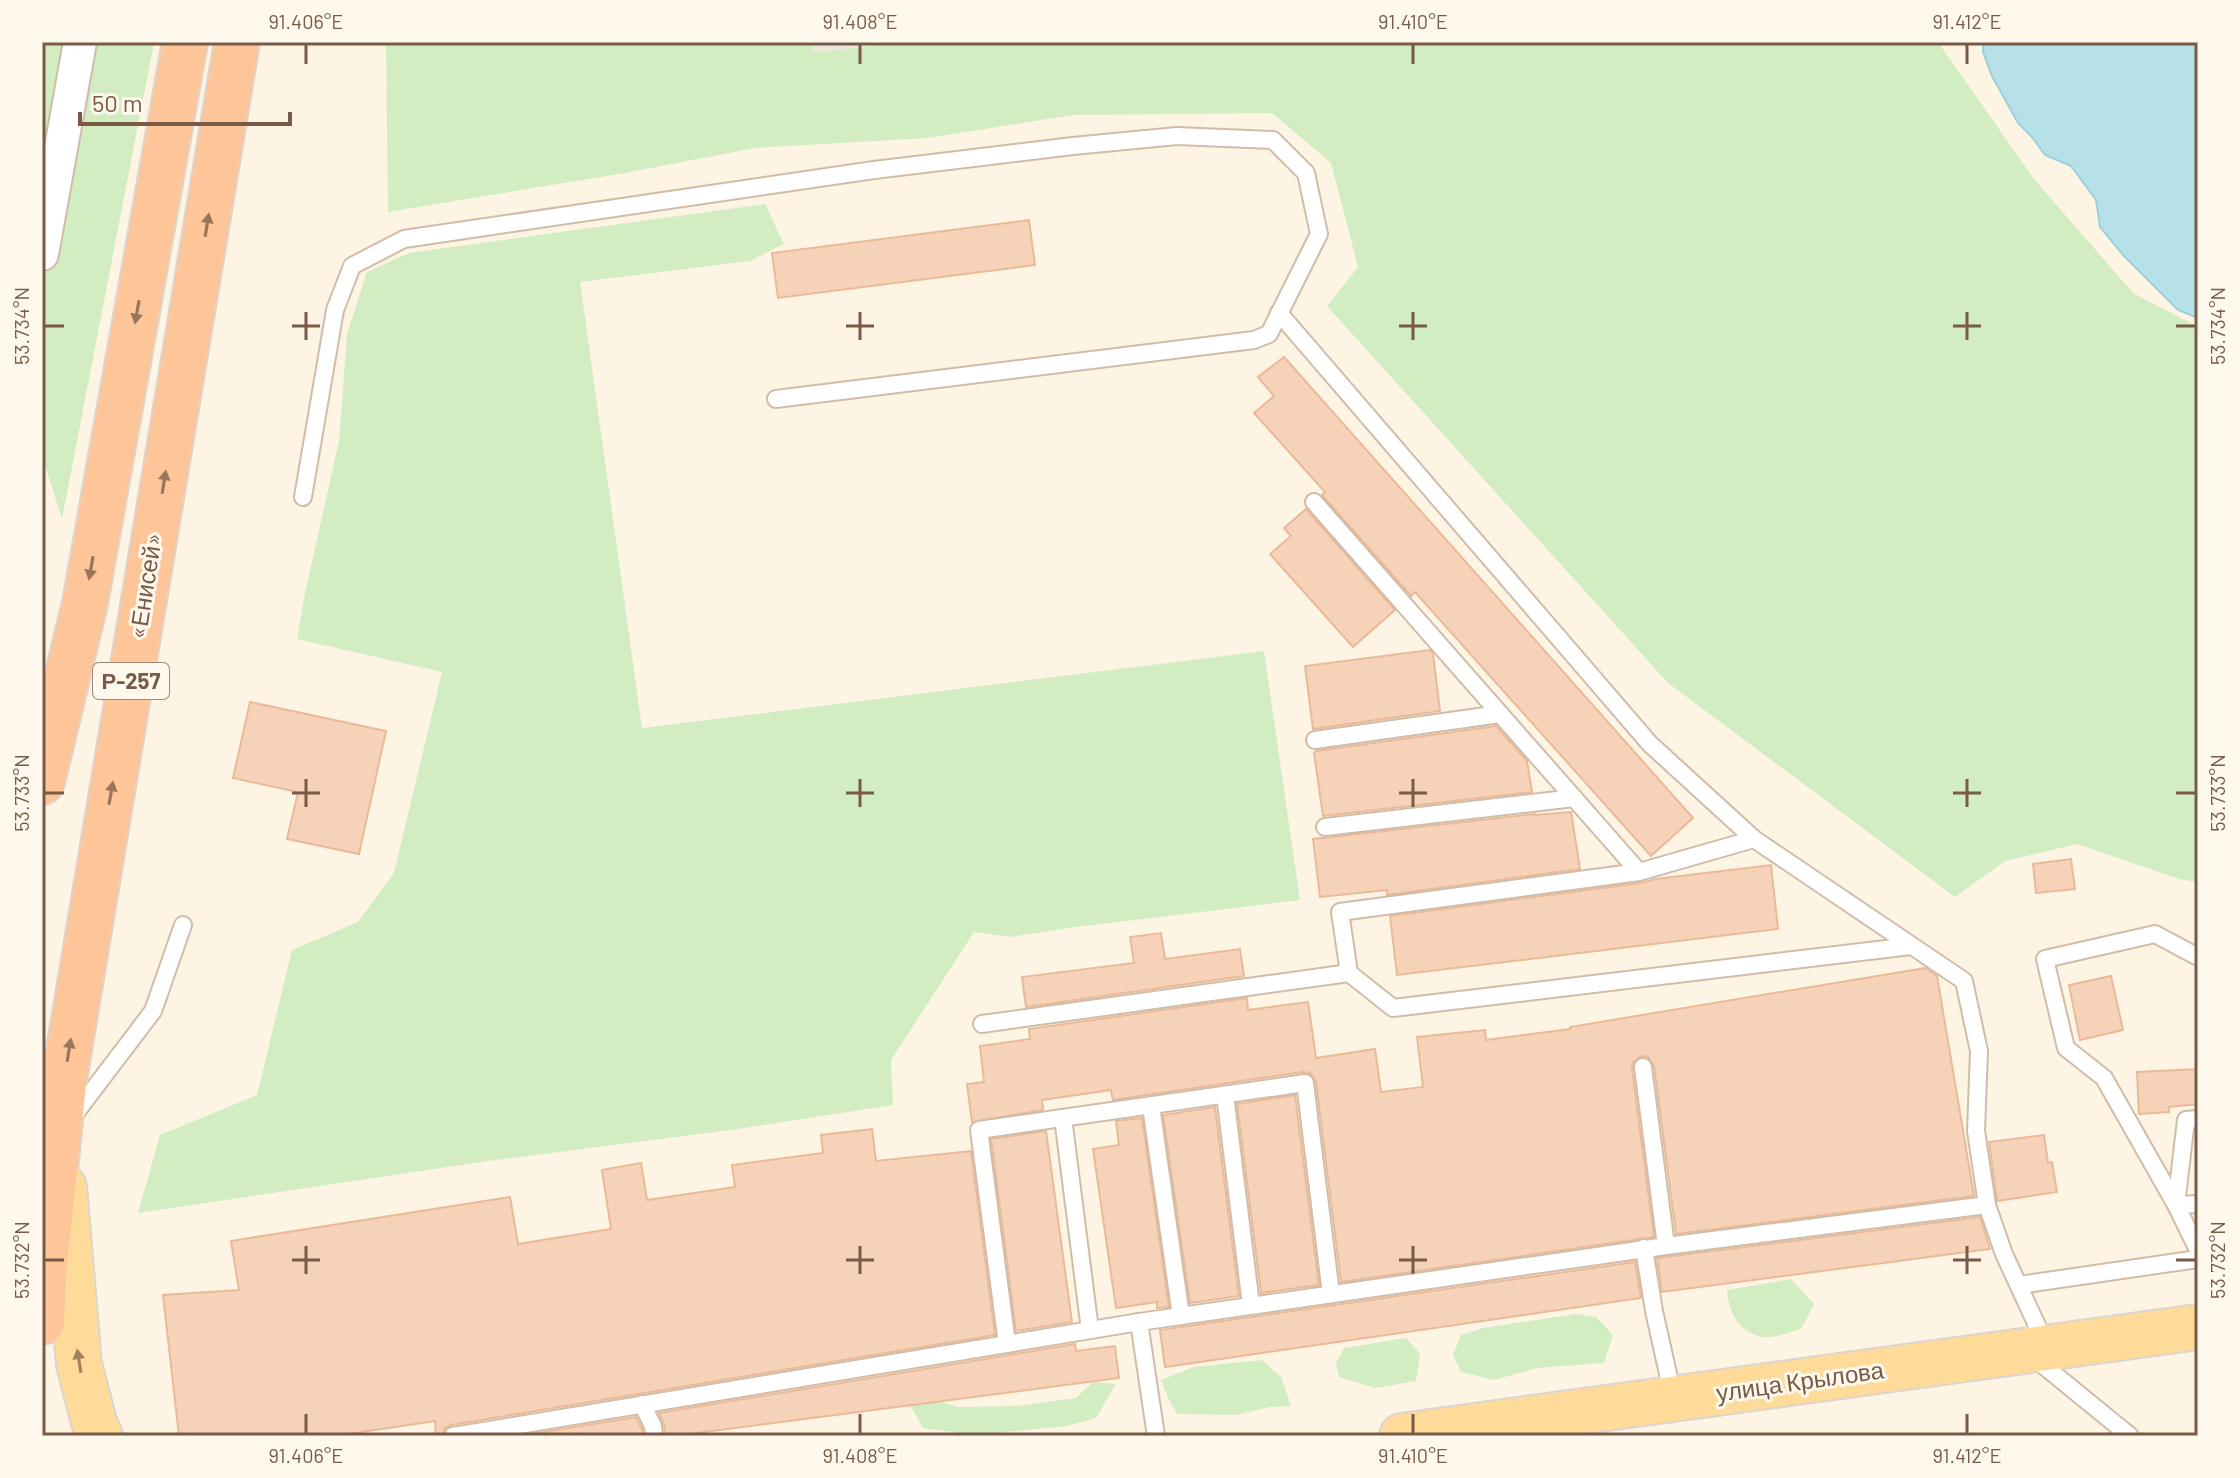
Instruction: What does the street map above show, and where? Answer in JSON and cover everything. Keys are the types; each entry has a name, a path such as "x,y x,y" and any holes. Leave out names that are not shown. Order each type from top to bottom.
{"highway":[{"name":"Р-257","path":"42,782 85,603 185,42"},
{"name":"«Енисей»","path":"42,1322 44,1274 65,1074 237,42"},
{"name":"Р-257","path":"42,753 68,676"}],"main road":[{"path":"60,1134 79,1364 100,1436"},
{"name":"улица Крылова","path":"1402,1436 2198,1327"}],"street":[{"path":"42,254 80,42"}],"lane":[{"path":"303,497 335,310 352,266 404,239 874,170 1177,136 1273,140 1306,173 1319,234 1269,334 1254,340 776,399"},
{"path":"1279,313 1650,744 1754,839 1964,981 1979,1051 1976,1131 1987,1205 2004,1254 2019,1285 2036,1350 2130,1436"},
{"path":"1314,502 1639,872"},
{"path":"1315,740 1500,714"},
{"path":"1325,827 1574,798"},
{"path":"1754,839 1639,872 1340,912 1349,973 1393,1008 1911,946"},
{"path":"60,1134 153,1011 183,925"},
{"path":"2198,957 2155,934 2045,959 2066,1048 2104,1078 2198,1250"},
{"path":"982,1024 1349,973"},
{"path":"1643,1067 1666,1246"},
{"path":"1007,1344 979,1130 1305,1083 1331,1294"},
{"path":"1225,1095 1251,1305"},
{"path":"1151,1106 1181,1316"},
{"path":"1063,1118 1090,1330"},
{"path":"2176,1205 2186,1120 2198,1119"},
{"path":"2176,1205 2198,1204"},
{"path":"453,1436 1251,1305 1644,1248 1987,1205"},
{"path":"1644,1248 1673,1399"},
{"path":"2019,1285 2198,1259"},
{"path":"1139,1322 1156,1436"},
{"path":"642,1404 653,1426 654,1436"}],"shaded area":[{"path":"812,42 911,42 812,52"}],"green space":[{"path":"42,42 154,42 62,519 42,456"},
{"path":"386,42 812,42 813,52 911,42 1938,42 2034,179 2133,293 2198,327 2198,882 2179,879 2077,844 2005,861 1955,897 1668,683 1327,306 1358,267 1331,163 1272,113 1073,115 928,138 755,148 388,212"},
{"path":"765,204 784,244 750,261 580,282 642,728 1264,651 1300,900 1010,937 974,932 891,1060 893,1105 138,1213 160,1135 257,1095 292,950 358,922 394,873 442,672 297,639 339,441 347,334 367,272 409,253"},
{"path":"1791,1279 1814,1304 1801,1329 1767,1337 1741,1326 1733,1314 1727,1290"},
{"path":"1576,1314 1596,1317 1613,1335 1604,1363 1537,1368 1494,1380 1461,1372 1453,1355 1461,1335 1483,1328"},
{"path":"1406,1338 1420,1354 1416,1381 1375,1388 1339,1377 1336,1363 1344,1348"},
{"path":"1262,1360 1281,1377 1291,1406 1235,1415 1177,1414 1161,1380 1194,1367"},
{"path":"1093,1382 1116,1384 1096,1418 1067,1426 976,1435 923,1428 909,1403 932,1399 957,1407 1018,1406 1076,1398"}],"water":[{"path":"1983,42 2198,42 2198,318 2178,310 2124,256 2100,227 2096,200 2071,166 2045,155 2018,123 1992,76 1983,52"}],"building":[{"path":"1029,220 1035,265 778,298 772,253"},
{"path":"1284,357 1693,818 1651,856 1415,592 1411,596 1322,495 1325,492 1254,413 1274,396 1258,377"},
{"path":"1306,509 1395,610 1353,647 1270,554 1291,536 1284,528"},
{"path":"1430,650 1440,711 1313,729 1305,666"},
{"path":"250,702 386,731 359,854 287,839 298,792 233,778"},
{"path":"1496,726 1527,761 1532,792 1323,816 1316,751"},
{"path":"1571,812 1580,869 1387,895 1387,890 1320,897 1313,839"},
{"path":"2071,859 2075,889 2036,893 2033,864"},
{"path":"1771,865 1778,929 1397,975 1390,916"},
{"path":"1161,933 1165,959 1240,949 1244,976 1026,1007 1022,977 1134,963 1130,937"},
{"path":"1925,968 1937,976 1974,1196 1676,1234 1654,1066 1648,1057 1641,1056 1633,1062 1632,1068 1654,1237 1341,1282 1316,1082 1310,1073 1113,1100 1111,1090 1042,1100 1043,1110 972,1122 967,1084 984,1082 980,1046 1030,1039 1029,1029 1247,998 1248,1010 1308,1002 1316,1058 1375,1049 1381,1092 1423,1087 1417,1037 1485,1030 1486,1040 1570,1029"},
{"path":"2111,976 2123,1030 2080,1040 2069,985"},
{"path":"2198,1069 2198,1104 2169,1107 2169,1112 2139,1114 2137,1072"},
{"path":"1295,1095 1319,1285 1261,1293 1237,1104"},
{"path":"1215,1107 1239,1296 1190,1303 1163,1115"},
{"path":"1142,1118 1169,1307 1157,1308 1157,1302 1116,1308 1093,1149 1119,1145 1116,1121"},
{"path":"872,1129 876,1161 971,1151 995,1335 451,1425 445,1428 442,1436 436,1436 435,1421 335,1436 179,1436 163,1295 239,1290 231,1241 510,1197 518,1244 611,1229 602,1170 641,1163 647,1200 735,1187 732,1165 823,1153 821,1135"},
{"path":"1046,1131 1072,1322 1016,1331 991,1139"},
{"path":"2044,1135 2057,1192 1997,1201 1989,1142"},
{"path":"1980,1217 1990,1249 1662,1292 1657,1258"},
{"path":"1635,1262 1641,1298 1165,1367 1160,1330"},
{"path":"1075,1344 1076,1351 1115,1346 1119,1378 674,1436 665,1436 659,1413"},
{"path":"636,1417 643,1436 520,1436"}]}
